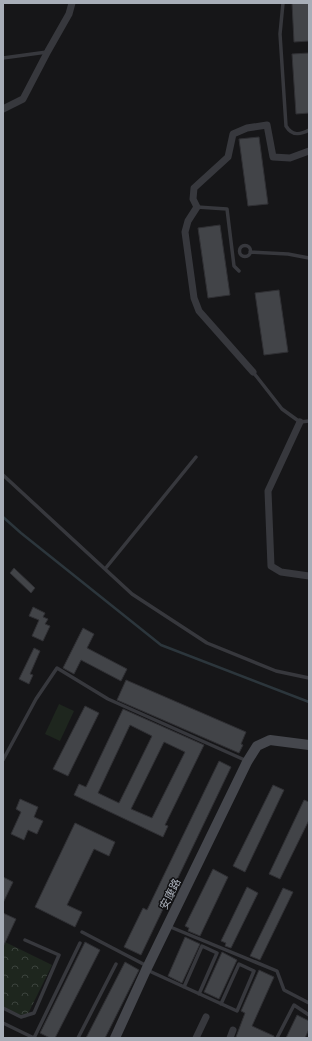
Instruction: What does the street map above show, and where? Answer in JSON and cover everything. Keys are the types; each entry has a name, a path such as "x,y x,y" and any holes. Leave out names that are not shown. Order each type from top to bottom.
{"street":[{"path":"3,109 23,99 69,14 72,3"},
{"path":"253,372 199,311 194,298 185,232 188,221 196,207 193,199 194,188 228,156 233,134 247,128 267,125 273,157 290,158 309,151"},
{"path":"300,422 268,491 271,566 281,572 309,576"},
{"name":"安康路","path":"115,1038 147,968 247,762 257,746 270,740 309,745"},
{"path":"196,1038 206,1017"},
{"path":"230,1038 233,1030"}],"lane":[{"path":"283,3 280,34 285,121 288,129 296,134 309,130"},
{"path":"3,58 48,52"},
{"path":"196,207 227,209 234,266 239,271"},
{"path":"233,251 239,251 240,248 245,246 248,247 250,252"},
{"path":"239,251 241,256 245,257 248,256 250,252"},
{"path":"250,252 288,254 309,258"},
{"path":"253,372 282,409 300,422 309,421"},
{"path":"105,569 196,457"},
{"path":"3,475 132,594 207,642 276,671 309,678"},
{"path":"3,760 36,699 57,668 108,699 247,762"},
{"path":"168,926 277,971 284,990 309,1003"},
{"path":"82,932 184,987 221,1004 237,1011 254,971 239,964 221,1004"},
{"path":"3,1008 21,1017 34,1013 59,955 25,940"},
{"path":"3,1023 34,1038 80,943"},
{"path":"184,987 202,946 217,953 199,994"},
{"path":"78,1038 116,964"},
{"path":"277,1038 294,1005 309,1015"}],"green space":[{"path":"59,704 74,711 60,741 45,734"},
{"path":"3,941 52,965 26,1018 3,1007"}],"building":[{"path":"292,3 309,3 309,41 294,42"},
{"path":"309,53 309,113 296,114 292,54"},
{"path":"259,137 268,204 248,206 239,139"},
{"path":"220,225 230,295 208,298 198,228"},
{"path":"279,290 288,352 264,355 255,293"},
{"path":"14,568 35,588 31,593 10,573"},
{"path":"33,607 45,613 43,617 48,619 45,624 50,626 43,641 32,636 39,620 29,616"},
{"path":"83,628 94,634 87,648 127,669 121,681 81,660 74,674 63,668"},
{"path":"34,648 40,651 30,674 33,675 29,684 19,679"},
{"path":"126,680 246,732 241,744 243,745 239,753 117,700"},
{"path":"85,706 99,713 68,776 53,769"},
{"path":"123,709 204,745 165,825 168,826 163,837 74,795 79,784 86,787","holes":["130,725 152,736 119,803 98,793","164,742 185,752 152,818 131,809"]},
{"path":"219,761 231,767 141,955 124,947 143,908 147,910"},
{"path":"273,785 284,790 245,872 233,866"},
{"path":"20,799 38,807 34,817 43,821 37,834 28,830 24,840 11,834 21,812 16,809"},
{"path":"304,800 309,802 309,820 280,879 269,874"},
{"path":"75,823 115,842 109,856 94,849 67,905 82,912 75,927 35,907"},
{"path":"213,869 228,877 200,936 188,931 189,928 185,926"},
{"path":"3,877 13,882 3,903"},
{"path":"247,887 258,893 231,948 225,946 226,943 221,941"},
{"path":"283,888 293,892 260,960 250,956"},
{"path":"3,913 16,919 3,947"},
{"path":"185,937 200,944 182,983 168,976"},
{"path":"85,942 100,950 55,1038 50,1038 40,1033"},
{"path":"222,952 237,960 219,999 204,992"},
{"path":"125,962 139,970 105,1038 86,1038"},
{"path":"259,970 274,977 252,1026 274,1036 274,1038 238,1038 236,1037 245,1013 241,1011"},
{"path":"297,1015 309,1021 309,1029 305,1038 286,1038"}],"waterway":[{"path":"3,517 161,645 309,702"}]}
